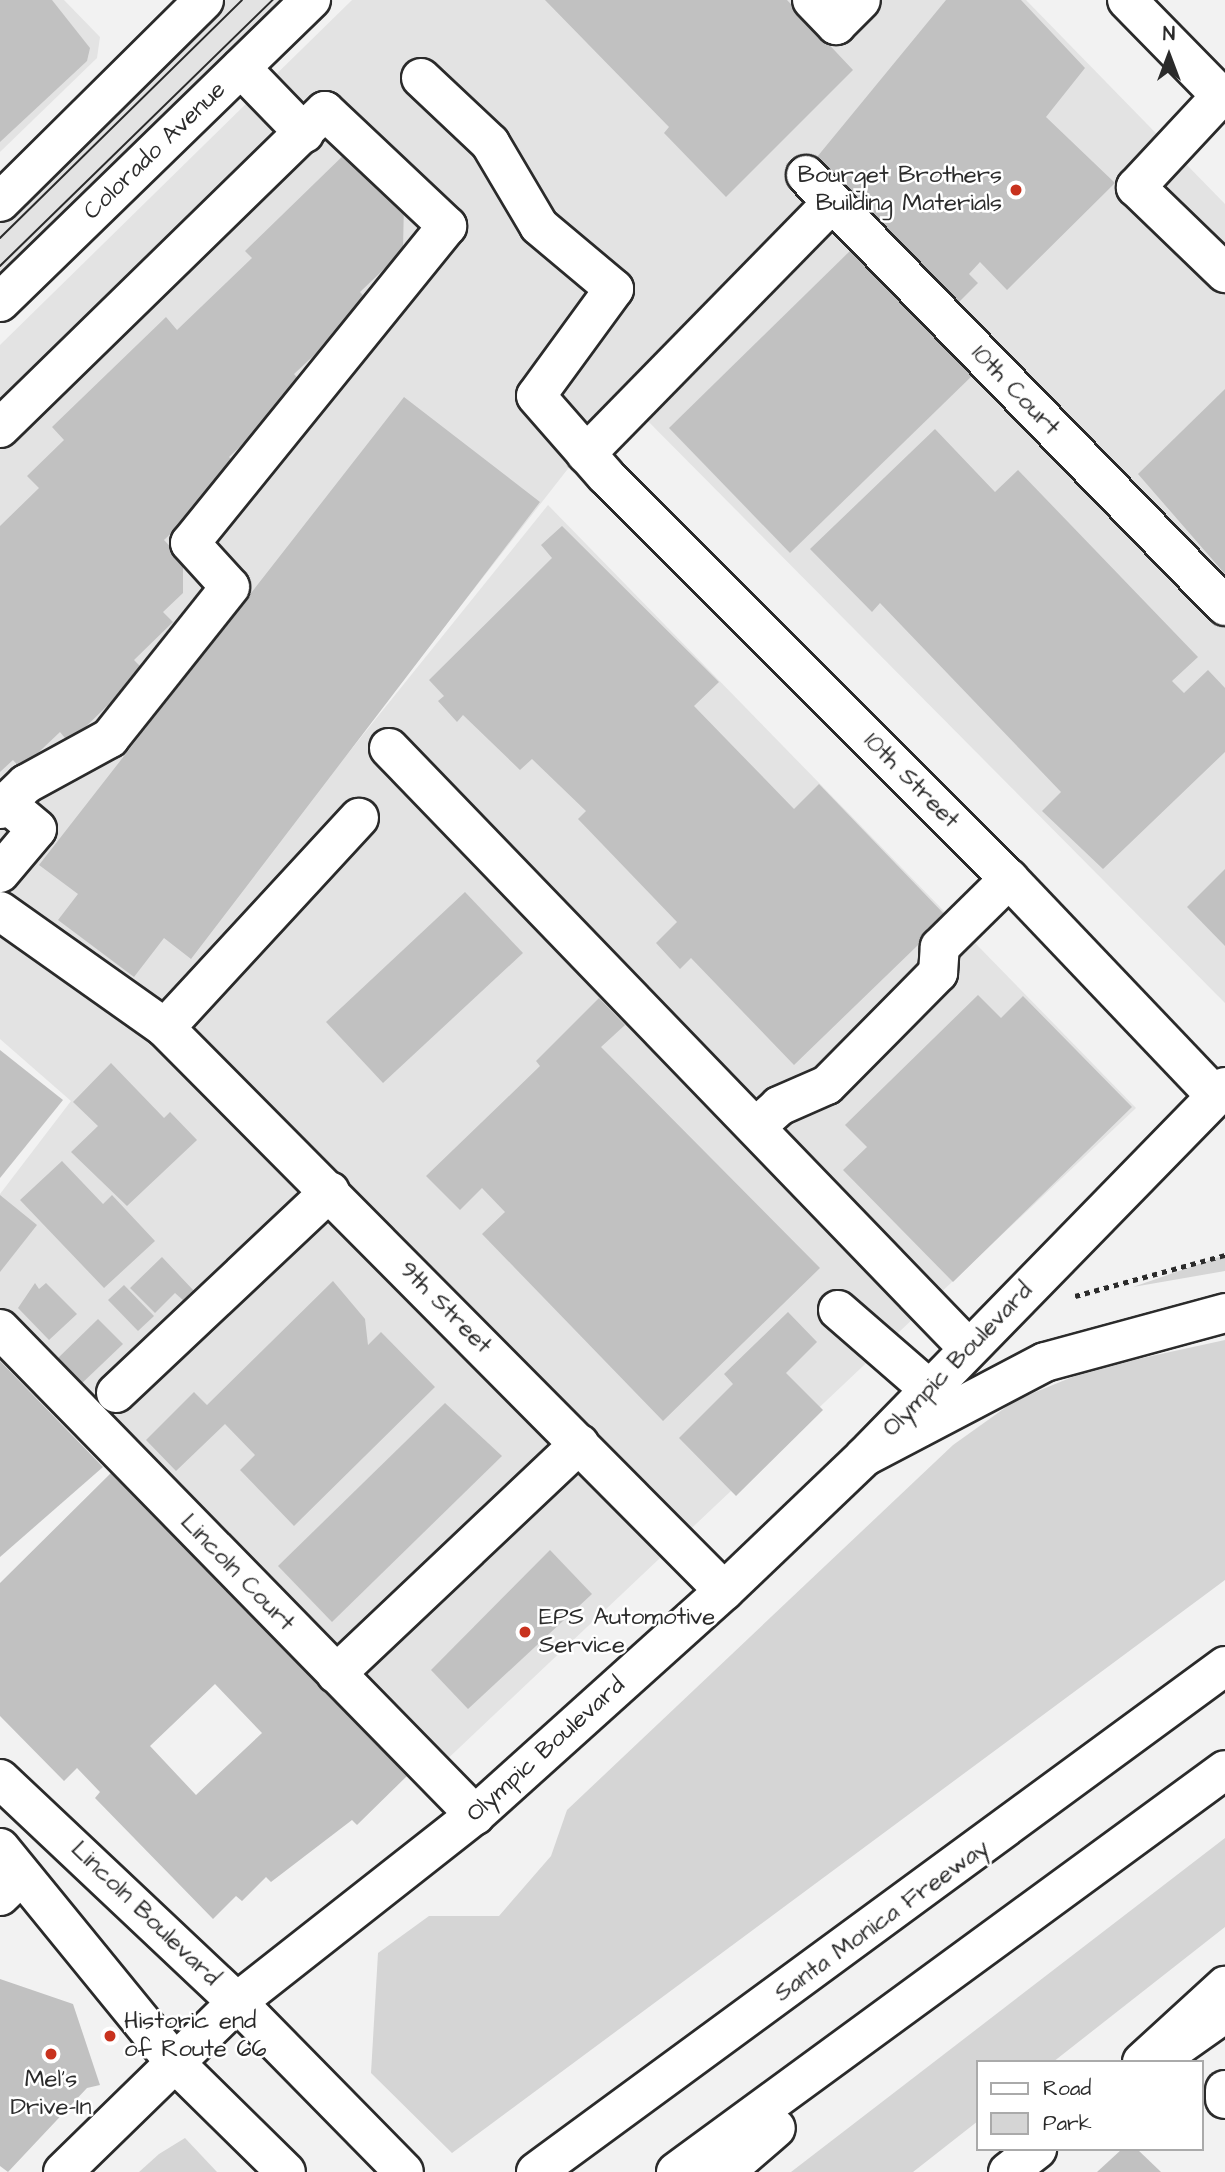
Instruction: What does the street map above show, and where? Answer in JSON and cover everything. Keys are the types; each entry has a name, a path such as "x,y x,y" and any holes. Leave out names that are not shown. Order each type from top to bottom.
{"main road":[{"name":"Colorado Avenue","path":"0,302 311,0"},
{"path":"1126,0 1223,98 1136,187 1225,273"},
{"path":"0,202 191,4"},
{"path":"241,68 304,134"},
{"name":"10th Street","path":"421,78 490,143 539,226 614,289 536,396 593,463 1009,878 1222,1096"},
{"path":"0,428 325,111 447,226 190,543 230,587 110,738 26,784 3,806 37,829 0,873"},
{"name":"10th Court","path":"806,175 831,204 1225,606"},
{"path":"593,463 831,204"},
{"path":"389,748 968,1348"},
{"path":"165,1028 359,818"},
{"path":"756,1127 779,1106 827,1085 938,973 940,947 1009,878"},
{"name":"9th Street","path":"0,911 165,1028 330,1191 724,1591"},
{"name":"Olympic Boulevard","path":"63,2172 237,2003 475,1815 724,1591 864,1457 1044,1271 1222,1096"},
{"path":"116,1393 330,1191"},
{"path":"838,1310 929,1389"},
{"path":"864,1457 972,1395 1045,1362 1225,1313"},
{"name":"Lincoln Court","path":"0,1329 475,1815"},
{"path":"336,1674 579,1444"},
{"name":"Santa Monica Freeway","path":"536,2172 1225,1666"},
{"path":"676,2172 957,1970 1225,1770"},
{"name":"Lincoln Boulevard","path":"0,1779 237,2003 404,2172"},
{"path":"7,1873 176,2064 282,2168"},
{"path":"724,2172 957,1970"},
{"path":"1144,2060 1225,1986"},
{"path":"1159,2060 1225,2013"},
{"path":"1008,2172 1034,2151"}],"path":[{"path":"1044,1271 1077,1297 1225,1255"}],"shaded area":[{"path":"0,0 64,0 100,37 97,58 0,152"},
{"path":"226,0 289,0 0,281 0,220"},
{"path":"352,0 1026,0 1225,204 1225,1003 624,397 263,859 548,505 1136,1108 440,1766 0,1314 0,1194 71,1101 0,1039 0,345"}],"green space":[{"path":"1225,1255 1225,1271 1133,1287"},
{"path":"1225,1340 1225,1580 452,2153 371,2073 378,1953 429,1916 499,1916 551,1856 567,1810 953,1445 1016,1400 1092,1369"},
{"path":"1225,1838 1225,1927 1056,2060 976,2060 976,2123 913,2172 791,2172"},
{"path":"185,2138 217,2172 139,2172 159,2154"}],"building":[{"path":"0,0 52,0 90,48 87,61 0,142"},
{"path":"545,0 787,0 853,70 726,197 664,133 669,127"},
{"path":"946,0 1021,0 1085,68 1046,117 1115,183 1007,290 980,262 969,274 978,283 959,302 817,157"},
{"path":"352,147 404,200 403,251 360,292 370,303 294,374 305,386 229,457 240,468 164,540 183,560 183,593 163,612 173,622 134,660 144,670 69,743 60,732 21,769 13,760 0,772 0,526 39,488 27,476 64,440 52,427 166,317 177,330 252,258 245,251"},
{"path":"854,247 976,372 790,553 669,428"},
{"path":"1225,389 1225,574 1138,474"},
{"path":"404,397 540,502 191,959 164,938 134,977 58,920 78,894 39,865"},
{"path":"935,429 995,492 1018,470 1198,657 1172,681 1184,693 1208,670 1225,688 1225,752 1103,869 1042,811 1061,792 880,603 872,612 810,549"},
{"path":"562,526 719,682 694,706 794,809 819,784 947,917 794,1065 691,958 680,969 656,943 677,922 578,819 586,811 532,759 520,770 463,715 457,722 438,701 444,696 429,680 552,558 541,545"},
{"path":"1225,869 1225,946 1187,907"},
{"path":"465,892 523,953 383,1083 326,1022"},
{"path":"978,995 1001,1018 1023,996 1132,1107 953,1282 843,1170 867,1147 845,1125"},
{"path":"599,998 625,1025 601,1047 820,1268 663,1421 482,1234 505,1212 482,1188 460,1210 426,1176 540,1066 536,1061"},
{"path":"0,1050 63,1100 0,1178"},
{"path":"111,1063 164,1118 170,1112 197,1140 127,1206 71,1152 98,1126 73,1102"},
{"path":"62,1161 103,1204 112,1195 155,1241 104,1288 20,1200"},
{"path":"0,1195 37,1225 0,1272"},
{"path":"162,1257 195,1292 185,1302 175,1293 155,1313 130,1288"},
{"path":"333,1281 365,1319 368,1345 381,1332 435,1387 294,1526 240,1470 255,1455 225,1424 176,1471 146,1440 194,1392 207,1405"},
{"path":"35,1283 39,1289 46,1283 77,1314 49,1340 18,1308"},
{"path":"124,1285 154,1316 138,1331 108,1300"},
{"path":"788,1312 817,1342 786,1373 823,1410 736,1496 679,1438 733,1384 724,1374"},
{"path":"98,1319 123,1344 79,1386 55,1361"},
{"path":"0,1361 103,1467 0,1557"},
{"path":"445,1403 502,1456 332,1622 278,1566"},
{"path":"113,1471 409,1774 357,1825 352,1820 271,1882 266,1877 242,1901 236,1896 213,1919 95,1798 100,1792 77,1768 64,1781 0,1716 0,1583","holes":["215,1684 262,1733 196,1795 150,1746"]},
{"path":"550,1550 592,1594 468,1709 431,1670"},
{"path":"0,1979 73,2004 100,2085 87,2088 8,2172 0,2166"},
{"path":"1120,2151 1139,2151 1161,2172 1097,2172"}],"tram line":[{"path":"0,238 242,0"},
{"path":"0,266 273,0"}],"place":[{"name":"Bourget Brothers Building Materials","path":"1016,190"},
{"name":"EPS Automotive Service","path":"525,1632"},
{"name":"Historic end of Route 66","path":"110,2036"},
{"name":"Mel's Drive-In","path":"51,2054"}]}
